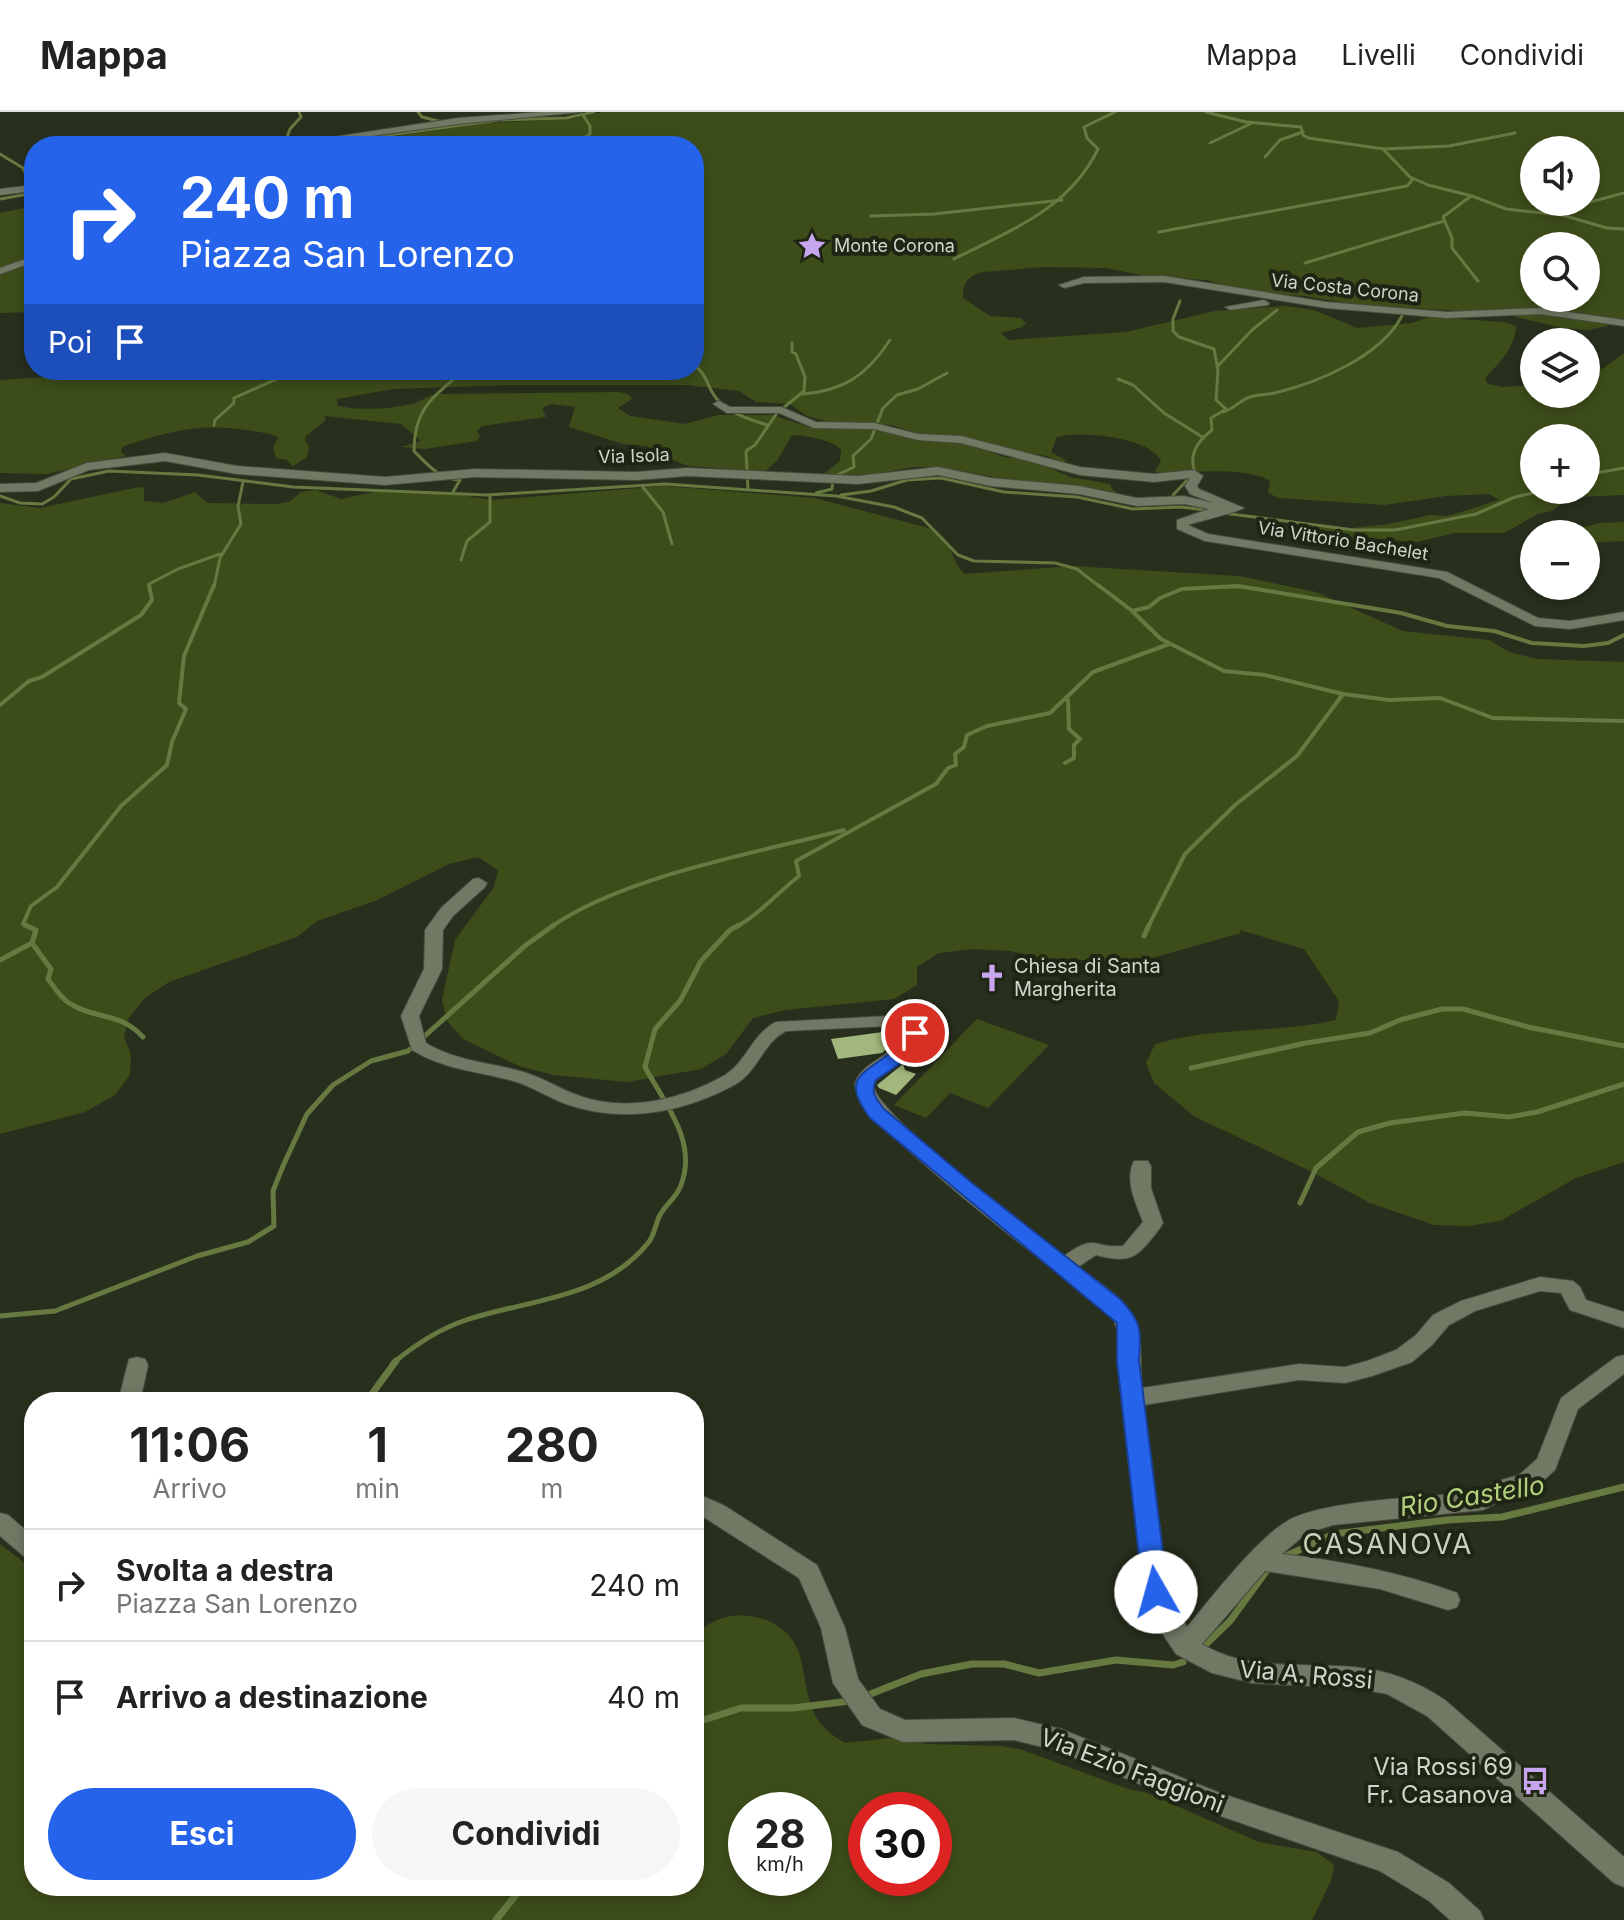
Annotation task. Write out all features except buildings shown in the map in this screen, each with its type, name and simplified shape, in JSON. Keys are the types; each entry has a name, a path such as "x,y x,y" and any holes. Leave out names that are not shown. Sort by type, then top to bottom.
{"main road":[{"path":"350,136 470,119 577,112"},
{"path":"0,192 24,189"}],"street":[{"path":"0,259 24,253"},
{"path":"0,271 24,263"},
{"name":"Via Costa Corona","path":"1064,285 1084,280 1164,279 1326,305 1447,315 1540,311 1624,323"},
{"path":"1230,307 1263,303 1308,307 1326,305"},
{"path":"719,404 727,410 781,410 814,425 874,426 918,437 961,440 1080,471 1154,478 1194,474 1197,476 1191,486 1194,491 1238,508 1216,509"},
{"name":"Via Isola","path":"0,488 38,487 87,467 165,457 237,470 361,480 405,480 475,473 636,476 687,472 858,480 938,471 991,482 1079,490 1137,502 1166,499 1208,503 1216,509"},
{"name":"Via Vittorio Bachelet","path":"1216,509 1210,514 1181,523 1189,533 1442,575 1535,622 1570,625 1624,616"},
{"path":"479,883 434,930 433,969 410,1016 418,1046 456,1066 518,1076 591,1105 639,1109 684,1101 733,1078 745,1070 767,1033 782,1026 889,1021 909,1025 915,1033 905,1052 876,1069 863,1087 865,1098 877,1113 1112,1304 1127,1320 1130,1331 1128,1361 1156,1592 1167,1623 1185,1647 1227,1595 1291,1531 1309,1522 1345,1515 1483,1501 1506,1487 1526,1483 1547,1464 1569,1404 1624,1363"},
{"path":"1064,1267 1095,1248 1118,1254 1130,1251 1153,1223 1143,1194 1141,1166"},
{"path":"1134,1398 1299,1372 1345,1375 1372,1368 1404,1356 1424,1340 1441,1320 1468,1306 1540,1284 1566,1286 1573,1292 1577,1305 1624,1320"},
{"path":"131,1392 137,1365"},
{"name":"Via Ezio Faggioni","path":"704,1506 808,1572 833,1628 846,1683 871,1717 903,1731 1014,1729 1061,1740 1215,1803 1388,1861 1439,1892 1470,1920"},
{"path":"0,1522 24,1542"},
{"path":"1262,1561 1347,1572 1424,1590 1448,1600"},
{"name":"Via A. Rossi","path":"1185,1647 1209,1662 1253,1673 1373,1680 1408,1690 1436,1708 1624,1874"}],"green space":[{"path":"603,112 1624,112 1624,322 1597,328 1562,328 1504,314 1352,304 1305,296 1244,292 1207,280 1146,276 1106,268 1044,267 983,272 967,280 963,298 990,316 1021,318 1026,323 1022,327 1001,333 1009,340 1126,332 1215,311 1285,306 1314,310 1357,328 1412,323 1429,317 1504,322 1516,326 1513,341 1485,378 1488,384 1520,386 1520,408 1600,408 1600,369 1624,353 1624,495 1600,496 1600,424 1520,424 1520,504 1561,504 1552,511 1520,520 1520,524 1504,533 1455,533 1416,542 1366,538 1334,541 1274,527 1309,525 1343,529 1389,524 1430,515 1448,516 1499,500 1489,494 1446,496 1384,505 1279,498 1268,493 1270,481 1248,474 1204,471 1165,475 1155,471 1161,461 1155,453 1144,446 1114,437 1082,434 1057,437 1051,452 1067,461 1061,463 1047,456 1001,449 967,437 920,434 892,425 829,422 807,416 790,404 756,402 739,391 687,385 510,385 393,389 337,399 338,406 377,409 415,403 438,394 618,392 628,394 632,399 618,408 630,416 685,424 718,415 772,415 812,428 883,429 913,439 972,445 1004,457 1032,460 1070,477 1110,484 1119,495 941,467 913,467 863,476 824,474 840,461 841,450 825,441 792,435 777,461 765,471 688,466 647,446 623,444 569,427 575,407 551,404 542,408 546,417 482,426 477,431 480,436 477,441 425,449 401,447 421,441 401,424 325,416 325,421 306,436 309,446 307,457 293,466 287,460 276,458 273,448 278,437 249,430 195,428 122,447 121,452 126,456 47,474 0,473 0,380 704,380 704,136 395,136 487,123 572,119"},
{"path":"24,208 24,312 0,313 0,213"},
{"path":"664,486 815,498 932,529 944,538 965,574 1072,566 1239,576 1316,592 1403,631 1489,640 1509,652 1537,659 1624,662 1624,1162 1576,1178 1500,1221 1468,1226 1434,1225 1370,1203 1195,1117 1154,1083 1146,1063 1155,1044 1200,1035 1336,1020 1339,1001 1304,949 1240,930 1241,933 1152,958 1118,962 1044,958 1010,951 973,949 939,953 917,967 917,985 894,999 785,1010 753,1018 726,1054 701,1069 627,1082 554,1075 519,1066 463,1039 447,1021 442,1000 455,940 494,887 498,870 478,857 449,864 375,901 317,921 297,937 169,982 145,998 128,1019 124,1037 131,1055 130,1075 115,1095 85,1112 0,1134 0,503 40,508 139,487 144,488 144,501 163,503 195,492 208,503 275,504 289,502 301,492 316,490 341,499 384,490 443,492 492,500"},
{"path":"1624,522 1624,541 1600,542 1600,523"},
{"path":"977,1019 1049,1045 988,1108 950,1093 926,1118 894,1105"},
{"path":"0,1544 24,1562 24,1896 704,1896 704,1628 739,1615 766,1620 790,1636 800,1657 815,1714 825,1728 845,1743 890,1738 926,1744 1020,1749 1128,1789 1147,1793 1259,1842 1317,1852 1334,1865 1331,1881 1312,1920 0,1920"}],"waterway":[{"path":"288,136 301,117 299,112"},
{"path":"418,112 422,117 442,122"},
{"path":"381,136 499,120 566,118 594,112"},
{"path":"1058,200 1086,170 1098,149 1087,138 1084,127 1115,112"},
{"path":"1206,112 1246,122 1301,127 1302,132"},
{"path":"583,115 590,126 587,136"},
{"path":"1210,143 1252,123"},
{"path":"1265,157 1280,140 1302,132"},
{"path":"1302,132 1308,138 1384,149 1449,146 1515,133"},
{"path":"1384,150 1410,177 1428,185 1472,196 1506,209 1562,215 1607,228 1624,229"},
{"path":"0,154 24,170"},
{"path":"1159,232 1407,186 1413,179"},
{"path":"1600,199 1624,193"},
{"path":"0,199 24,195"},
{"path":"1471,196 1443,217 1452,238 1452,248 1478,281"},
{"path":"871,216 934,214 1058,200"},
{"path":"954,259 1017,227 1058,200"},
{"path":"1058,200 1062,200"},
{"path":"1305,263 1444,221"},
{"path":"1180,301 1173,319 1173,331 1179,337 1214,349 1217,367"},
{"path":"1217,367 1252,330 1277,310"},
{"path":"1223,412 1250,397 1292,388 1347,366 1379,344 1402,316"},
{"path":"802,394 830,389 853,379 872,363 890,340"},
{"path":"748,489 746,451 755,445 777,413 804,391 805,377 796,354 792,352 792,343"},
{"path":"1203,438 1212,430 1211,418 1226,409 1216,400 1217,367"},
{"path":"816,493 832,489 833,477 854,467 853,456 871,439 883,408 897,395 918,389 947,373"},
{"path":"704,376 722,405 767,425"},
{"path":"1118,379 1133,385 1164,413 1203,438"},
{"path":"214,425 215,420 234,403 234,398 274,380"},
{"path":"453,380 422,413 414,451 440,474 460,480 453,492"},
{"path":"1176,500 1173,495 1195,472 1194,454 1203,438"},
{"path":"1600,472 1624,468"},
{"path":"0,496 20,503 42,504 54,497 71,479 109,471 198,475 293,487 487,495 665,484 836,496 894,507 922,518 958,555 974,561 1055,563 1077,569 1100,587"},
{"path":"841,495 871,491 907,480 941,478 1004,492 1077,497 1133,509 1181,507 1213,511"},
{"path":"214,587 220,558 241,524 238,506 243,482"},
{"path":"642,486 663,512 672,544"},
{"path":"461,560 467,541 490,522 490,495"},
{"path":"1223,513 1354,530 1395,530 1476,514 1520,496"},
{"path":"149,585 178,569 220,554"},
{"path":"0,705 29,681 42,677 141,615 152,600 149,585"},
{"path":"30,927 23,924 31,906 57,887 121,806 167,765 172,742 186,709 179,703 184,656 214,585"},
{"path":"1098,585 1132,611"},
{"path":"1132,611 1149,607 1160,598 1182,589 1238,586 1401,613 1447,626 1494,631 1532,643 1584,646 1608,643 1624,635"},
{"path":"1226,587 1242,587"},
{"path":"1132,611 1161,639 1224,671 1265,675 1343,694"},
{"path":"736,927 761,910 799,876 796,861 936,784 948,768 956,765 955,754 964,747 967,735 987,726 1050,713 1093,672 1169,644"},
{"path":"1149,925 1185,854 1235,805 1297,756 1343,694"},
{"path":"1343,694 1389,700 1440,698 1493,718 1624,721"},
{"path":"1065,763 1074,758 1074,745 1080,739 1069,729 1068,700"},
{"path":"552,926 581,909 652,880 844,830"},
{"path":"25,925 36,930 32,943"},
{"path":"393,1363 428,1338 456,1324 564,1295 610,1276 630,1262 648,1243 660,1215 679,1189 685,1169 682,1138 645,1067 655,1029 680,1001 701,961 730,930 739,925"},
{"path":"1144,936 1149,925"},
{"path":"0,1316 55,1311 197,1256 248,1242 274,1226 273,1191 283,1166 307,1114 333,1085 371,1061 408,1051 526,945 552,926"},
{"path":"0,960 32,943"},
{"path":"32,943 51,969 48,979 66,1001 88,1012 125,1023 143,1037"},
{"path":"1191,1068 1306,1043 1370,1033 1400,1020 1442,1009 1463,1009 1528,1027 1624,1046"},
{"path":"1300,1203 1316,1168 1358,1132 1390,1123 1465,1113 1509,1117 1537,1112 1624,1084"},
{"path":"373,1392 396,1361"},
{"name":"Rio Castello","path":"1286,1556 1334,1534 1447,1520 1502,1517 1624,1487"},
{"name":"Rio Castello","path":"1202,1648 1230,1621 1268,1569"},
{"name":"Rio Castello","path":"863,1697 921,1674 972,1664 1004,1664 1039,1673 1116,1660 1173,1665 1183,1662"},
{"name":"Rio Castello","path":"704,1720 741,1708 793,1708 850,1701"},
{"name":"Rio Castello","path":"496,1920 515,1896"}],"place":[{"name":"Monte Corona","path":"812,246"},
{"name":"Chiesa di Santa Margherita","path":"992,978"},
{"name":"Via Rossi 69 Fr. Casanova","path":"1535,1781"}],"district":[{"name":"CASANOVA","path":"1388,1544"}],"route":[{"path":"915,1033 905,1052 869,1076 863,1087 865,1098 877,1113 964,1188 1112,1304 1127,1320 1130,1331 1128,1361 1156,1592"}]}
